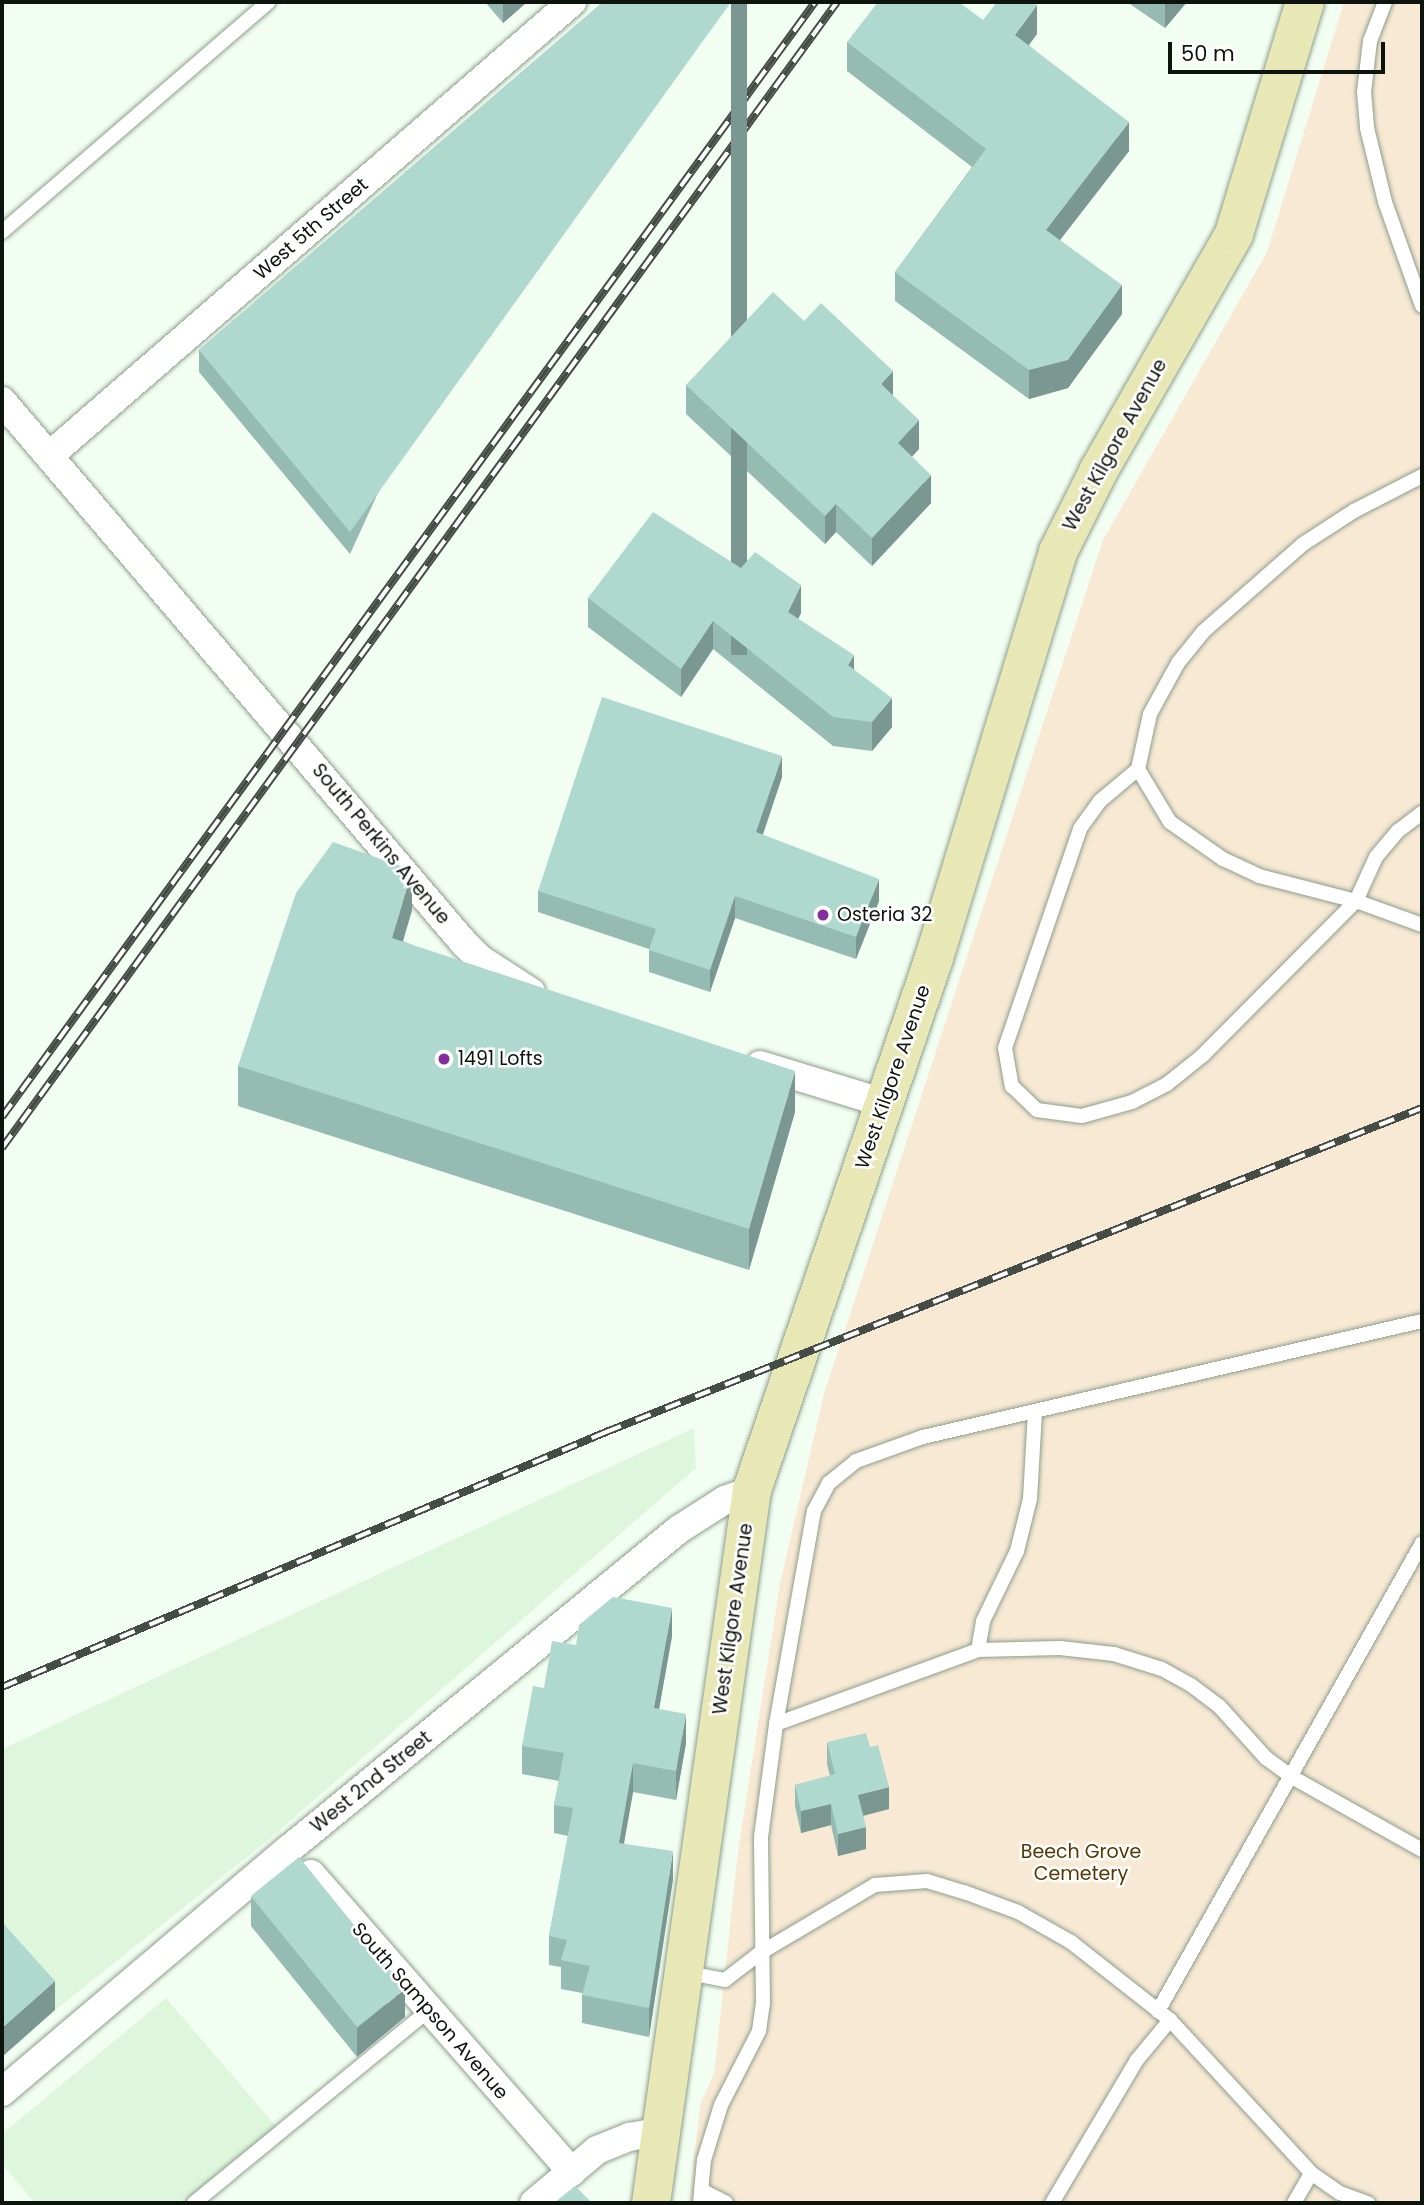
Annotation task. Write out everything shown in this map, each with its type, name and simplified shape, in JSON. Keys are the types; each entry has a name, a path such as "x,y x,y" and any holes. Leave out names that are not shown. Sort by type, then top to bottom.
{"main road":[{"name":"West Kilgore Avenue","path":"651,2203 752,1490 934,958 1058,552 1099,470 1234,234 1305,2"}],"street":[{"name":"West 5th Street","path":"49,456 572,2"},
{"name":"South Perkins Avenue","path":"2,401 463,942 514,984 558,1003"},
{"path":"730,1056 884,1103"},
{"name":"West 2nd Street","path":"2,2092 289,1849 678,1530 725,1500 752,1490"},
{"name":"South Sampson Avenue","path":"289,1849 572,2172"},
{"path":"534,2203 613,2142 659,2132"}],"lane":[{"path":"2,232 268,2"},
{"path":"1385,2 1370,41 1364,92 1367,128 1385,202 1422,306"},
{"path":"1422,476 1354,511 1303,544 1203,632 1178,663 1150,713 1138,769 1100,801 1080,829 1018,1003 1005,1066 1012,1086 1037,1110 1055,1115 1094,1113 1167,1084 1202,1056 1356,901 1376,857 1398,831 1422,813"},
{"path":"1138,769 1170,822 1189,839 1259,876 1356,901 1422,925"},
{"path":"726,2203 701,2197 704,2160 721,2105 759,2031 763,2003 760,1953 761,1837 806,1540 829,1483 856,1461 877,1452 1422,1321"},
{"path":"978,1650 983,1621 1017,1551 1030,1499 1035,1413"},
{"path":"1052,2203 1164,2016 1422,1543"},
{"path":"776,1724 978,1650 1060,1648 1114,1654 1162,1669 1219,1706 1266,1758 1292,1777 1422,1850"},
{"path":"682,1972 725,1980 760,1953 855,1894 895,1882 927,1881 1018,1912 1070,1942 1164,2016 1311,2174 1340,2193 1368,2203"},
{"path":"194,2203 429,2010"},
{"path":"1294,2203 1311,2174"}],"shaded area":[{"path":"694,1428 696,1468 267,1841 55,2010 2,1951 2,1749"},
{"path":"166,1998 281,2132 194,2203 35,2203 2,2164 2,2134"}],"green space":[{"name":"Beech Grove Cemetery","path":"1344,2 1422,2 1422,2203 689,2203 700,2105 714,2074 738,1852 780,1583 824,1394 1103,540 1267,252"}],"building":[{"path":"603,2 731,2 350,532 199,350"},
{"path":"878,2 959,2 983,20 997,2 1033,2 1037,5 1015,35 1129,122 1046,230 1122,285 1068,360 1029,370 895,272 986,149 847,42"},
{"path":"773,292 804,321 821,303 893,371 881,384 919,420 898,443 931,475 872,538 836,504 825,516 686,385"},
{"path":"653,512 741,568 755,552 801,585 788,612 854,655 848,665 892,698 872,722 833,717 713,621 681,669 588,598"},
{"path":"602,697 782,756 756,832 879,879 856,937 735,896 710,970 649,950 656,929 538,891"},
{"name":"1491 Lofts","path":"333,842 412,870 392,938 795,1071 749,1229 238,1066 296,893"},
{"path":"613,1597 672,1608 654,1708 686,1714 676,1771 633,1763 619,1843 673,1851 649,2008 582,1995 590,1966 561,1960 567,1940 549,1936 573,1808 554,1805 564,1753 522,1746 533,1686 544,1688 552,1641 576,1645 579,1625"},
{"path":"866,1733 870,1747 878,1745 889,1787 858,1795 866,1827 838,1834 831,1804 801,1811 795,1785 835,1774 827,1742"},
{"path":"299,1857 405,1988 357,2027 251,1896"},
{"path":"2,1922 55,1981 2,2028"},
{"path":"575,2186 592,2203 554,2203"}],"railway":[{"path":"2,1117 815,2"},
{"path":"2,1148 837,2"},
{"path":"2,1687 606,1432 1422,1108"}],"place":[{"name":"Osteria 32","path":"823,915"},
{"name":"1491 Lofts","path":"444,1059"}]}
